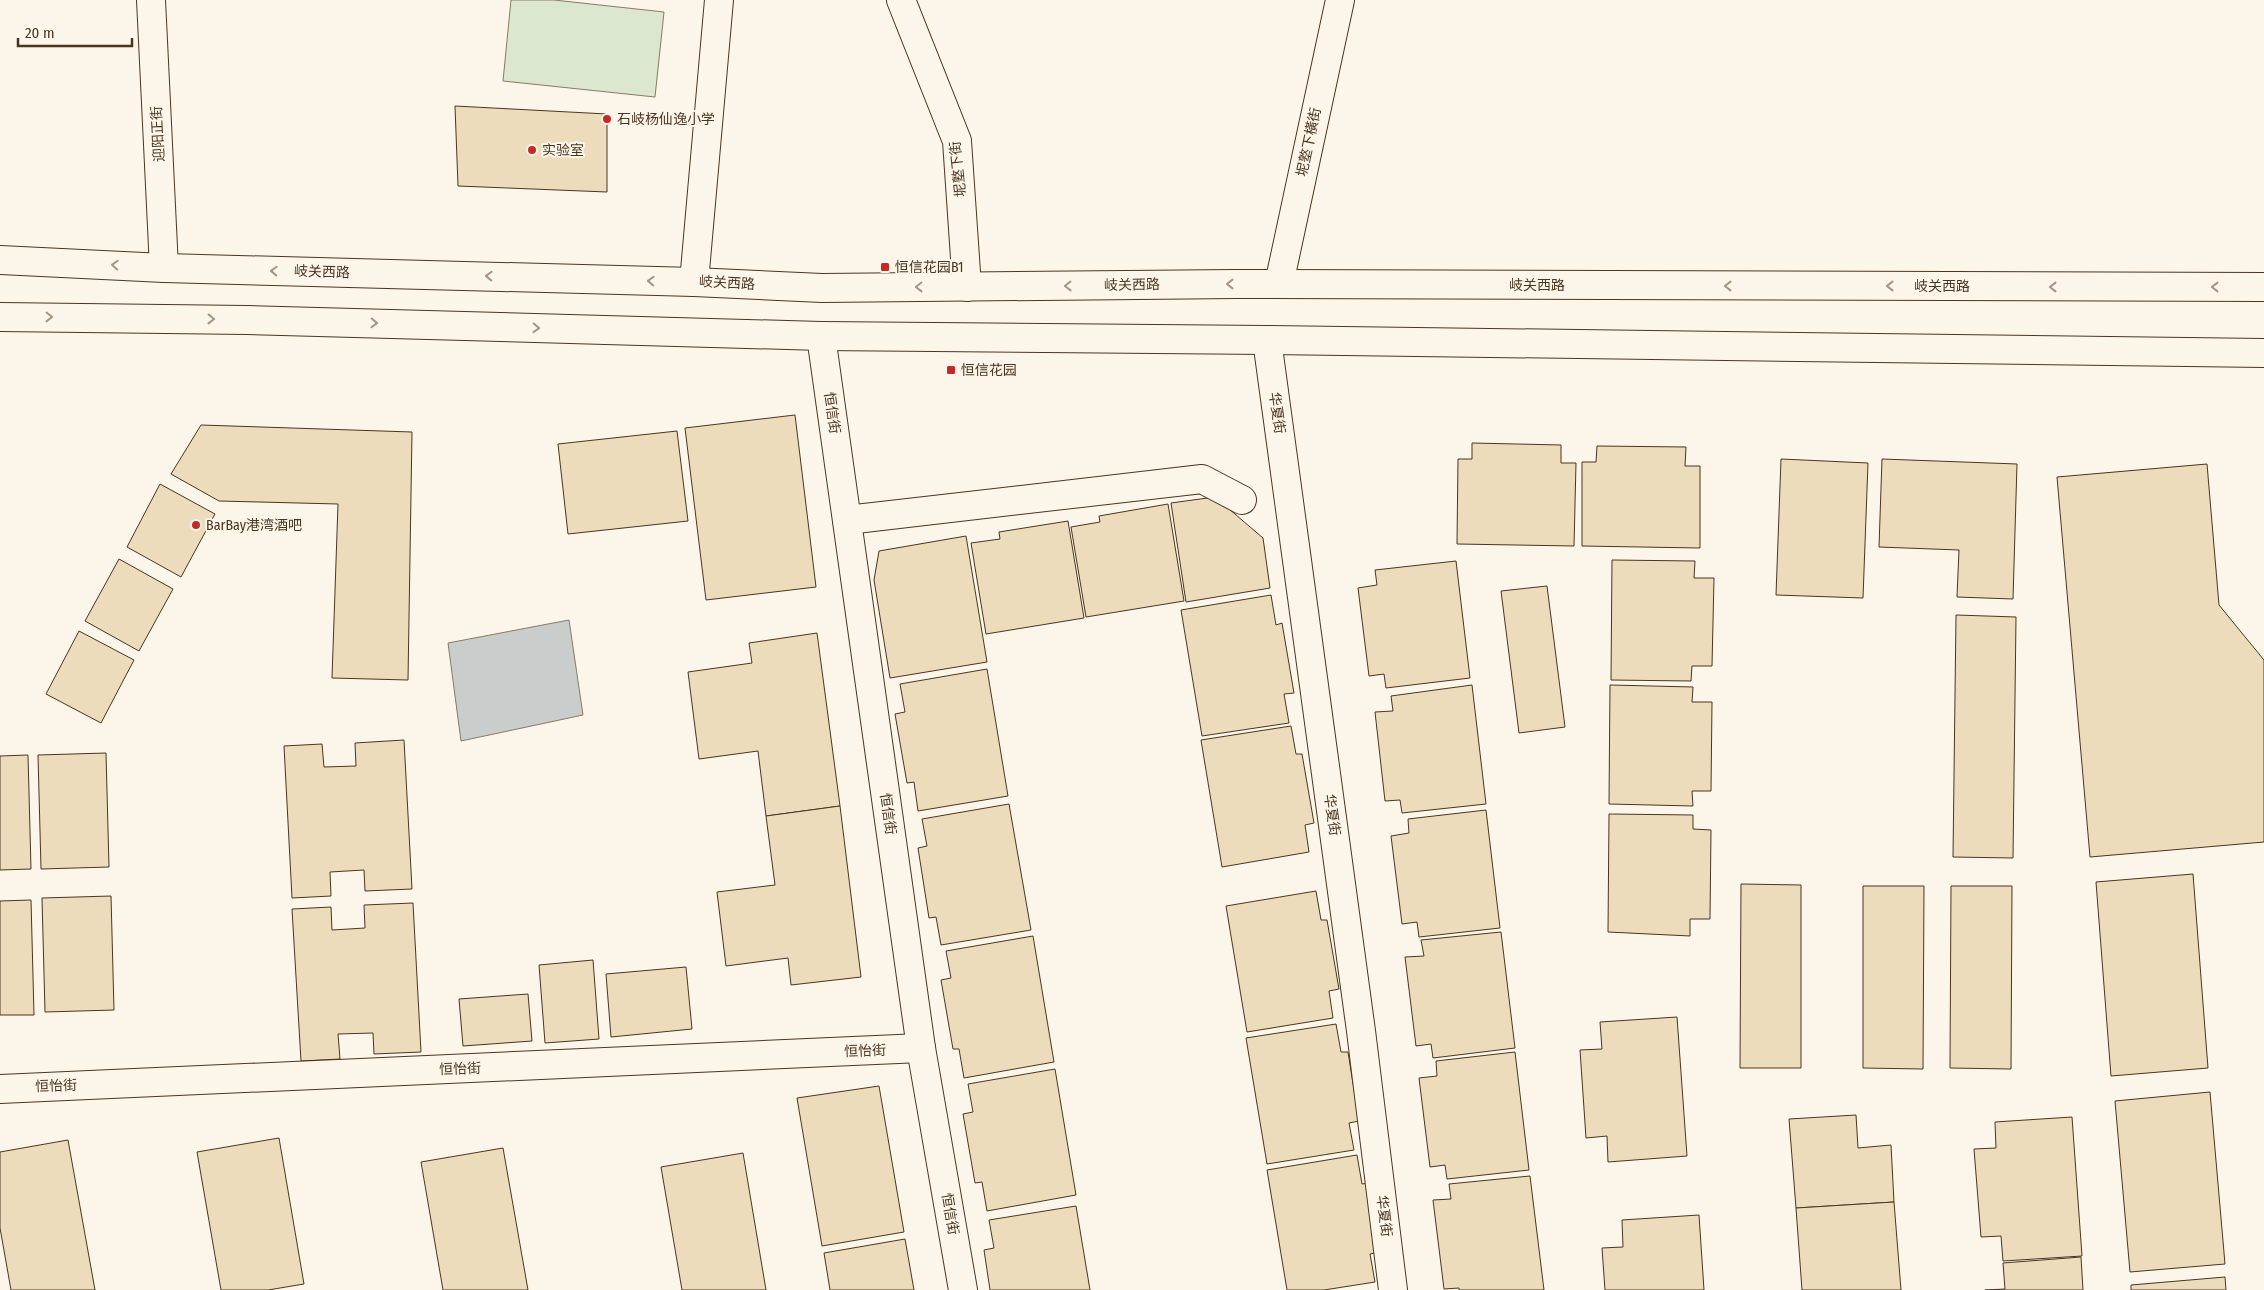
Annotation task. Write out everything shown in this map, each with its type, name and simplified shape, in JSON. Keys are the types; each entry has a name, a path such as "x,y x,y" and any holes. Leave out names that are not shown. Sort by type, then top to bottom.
{"main road":[{"name":"迎阳正街","path":"152,0 164,268"},
{"path":"694,282 719,0"},
{"name":"坭墪下街","path":"901,0 957,141 967,287"},
{"name":"坭墪下橫街","path":"1279,284 1340,0"},
{"name":"岐关西路","path":"0,260 164,268 694,282 822,288 1279,284 2264,287"},
{"path":"0,317 248,320 821,336 2263,353"},
{"name":"恒信街","path":"821,336 921,1048 963,1290"},
{"name":"华夏街","path":"1267,340 1361,1031 1393,1290"},
{"path":"847,520 1202,479 1242,500"},
{"name":"恒怡街","path":"0,1088 921,1048"}],"green space":[{"path":"511,0 554,0 664,12 655,97 503,81"}],"shaded area":[{"path":"569,620 583,715 461,741 448,643"}],"building":[{"name":"实验室","path":"455,106 607,114 607,192 458,186"},
{"path":"795,415 816,587 706,600 685,428"},
{"path":"201,425 412,432 408,680 332,678 338,504 219,501 171,474"},
{"path":"677,431 688,521 568,534 558,444"},
{"path":"1472,443 1561,445 1561,463 1576,463 1574,546 1457,544 1458,459 1472,459"},
{"path":"1597,446 1686,447 1685,466 1700,466 1700,548 1582,546 1582,462 1596,462"},
{"path":"1781,459 1868,463 1863,598 1776,595"},
{"path":"1882,459 2017,464 2013,599 1957,597 1959,550 1879,547"},
{"path":"2207,464 2219,605 2264,660 2264,842 2090,857 2057,477"},
{"path":"160,484 215,514 181,577 127,547"},
{"path":"1215,497 1263,538 1270,588 1186,602 1171,503"},
{"path":"1168,504 1184,601 1086,617 1071,527 1100,522 1099,516"},
{"path":"1068,521 1084,618 986,634 971,543 1000,539 999,532"},
{"path":"966,536 987,662 890,678 874,580 879,551"},
{"path":"119,559 173,589 139,651 85,621"},
{"path":"1612,560 1695,561 1694,578 1714,578 1712,666 1692,666 1691,681 1611,680"},
{"path":"1456,561 1470,678 1386,688 1384,674 1369,676 1358,588 1377,585 1375,570"},
{"path":"1547,586 1565,727 1519,733 1501,591"},
{"path":"1271,595 1276,625 1282,623 1294,693 1284,694 1289,723 1202,736 1181,610"},
{"path":"1956,615 2016,617 2013,858 1953,857"},
{"path":"79,631 134,660 101,723 46,694"},
{"path":"817,633 840,806 766,816 758,751 699,759 688,672 752,663 749,643"},
{"path":"987,669 1008,796 918,811 914,782 907,783 895,714 905,712 900,684"},
{"path":"1472,685 1486,804 1402,813 1400,800 1385,801 1375,712 1393,711 1391,696"},
{"path":"1610,685 1693,687 1692,702 1712,702 1711,791 1692,791 1693,806 1609,804"},
{"path":"1291,726 1296,754 1302,754 1314,823 1305,825 1309,852 1222,867 1201,740"},
{"path":"404,740 412,889 365,891 364,870 330,872 331,896 292,898 284,746 322,744 324,767 356,766 355,743"},
{"path":"106,753 109,867 41,869 38,755"},
{"path":"28,755 31,869 0,870 0,756"},
{"path":"1009,804 1031,930 941,945 936,917 929,918 918,848 927,846 922,819"},
{"path":"840,806 861,977 791,985 788,958 726,966 717,892 775,885 766,816"},
{"path":"1486,810 1500,928 1419,937 1417,922 1402,924 1391,836 1409,833 1408,819"},
{"path":"1609,814 1693,815 1693,829 1711,830 1710,919 1690,919 1690,936 1608,932"},
{"path":"2193,874 2208,1068 2111,1076 2096,882"},
{"path":"1741,884 1801,885 1801,1068 1740,1068"},
{"path":"1863,886 1924,886 1923,1069 1863,1068"},
{"path":"1951,886 2012,886 2011,1069 1950,1068"},
{"path":"1316,891 1321,920 1327,920 1339,989 1329,991 1333,1018 1247,1032 1226,906"},
{"path":"111,896 114,1010 45,1012 42,898"},
{"path":"31,900 34,1015 0,1015 0,901"},
{"path":"413,903 421,1052 374,1054 373,1033 338,1034 340,1059 301,1061 292,909 331,907 332,930 365,928 364,905"},
{"path":"1501,932 1515,1048 1433,1058 1431,1044 1416,1046 1405,957 1424,956 1421,940"},
{"path":"1033,936 1054,1062 964,1078 959,1049 953,1049 941,980 951,978 946,951"},
{"path":"593,960 599,1039 545,1043 539,965"},
{"path":"686,967 692,1029 611,1037 606,974"},
{"path":"528,994 532,1041 463,1046 459,999"},
{"path":"1677,1017 1687,1156 1608,1162 1607,1136 1586,1138 1580,1050 1602,1049 1600,1022"},
{"path":"1336,1024 1341,1052 1348,1052 1359,1121 1349,1123 1354,1150 1267,1164 1246,1038"},
{"path":"1515,1052 1529,1170 1447,1179 1445,1165 1430,1167 1419,1078 1437,1076 1436,1061"},
{"path":"1055,1069 1076,1195 987,1211 982,1182 975,1183 963,1114 973,1112 968,1084"},
{"path":"879,1086 904,1232 822,1246 797,1098"},
{"path":"2210,1092 2225,1264 2130,1272 2115,1101"},
{"path":"1856,1115 1858,1148 1891,1145 1894,1202 1796,1208 1789,1119"},
{"path":"2072,1117 2082,1256 2003,1261 2001,1236 1981,1237 1974,1149 1996,1148 1995,1122"},
{"path":"279,1138 304,1284 268,1290 221,1290 197,1152"},
{"path":"68,1140 95,1290 11,1290 0,1228 0,1152"},
{"path":"503,1148 528,1290 443,1290 421,1162"},
{"path":"743,1153 766,1290 682,1290 661,1167"},
{"path":"1357,1155 1362,1184 1369,1183 1380,1252 1370,1254 1375,1282 1324,1290 1287,1290 1267,1170"},
{"path":"1530,1176 1544,1290 1444,1289 1433,1200 1451,1199 1449,1184"},
{"path":"1894,1202 1901,1290 1802,1290 1796,1208"},
{"path":"1076,1206 1090,1290 990,1290 984,1250 994,1248 989,1220"},
{"path":"1699,1215 1704,1290 1605,1290 1602,1248 1623,1247 1622,1220"},
{"path":"905,1239 914,1290 830,1290 824,1253"},
{"path":"2081,1257 2083,1290 1985,1290 2005,1289 2003,1263"},
{"path":"2225,1277 2226,1290 2131,1290 2131,1285"}],"place":[{"name":"石岐杨仙逸小学","path":"607,119"},
{"name":"实验室","path":"532,150"},
{"name":"恒信花园B1","path":"885,267"},
{"name":"恒信花园","path":"951,370"},
{"name":"BarBay港湾酒吧","path":"196,525"}]}
